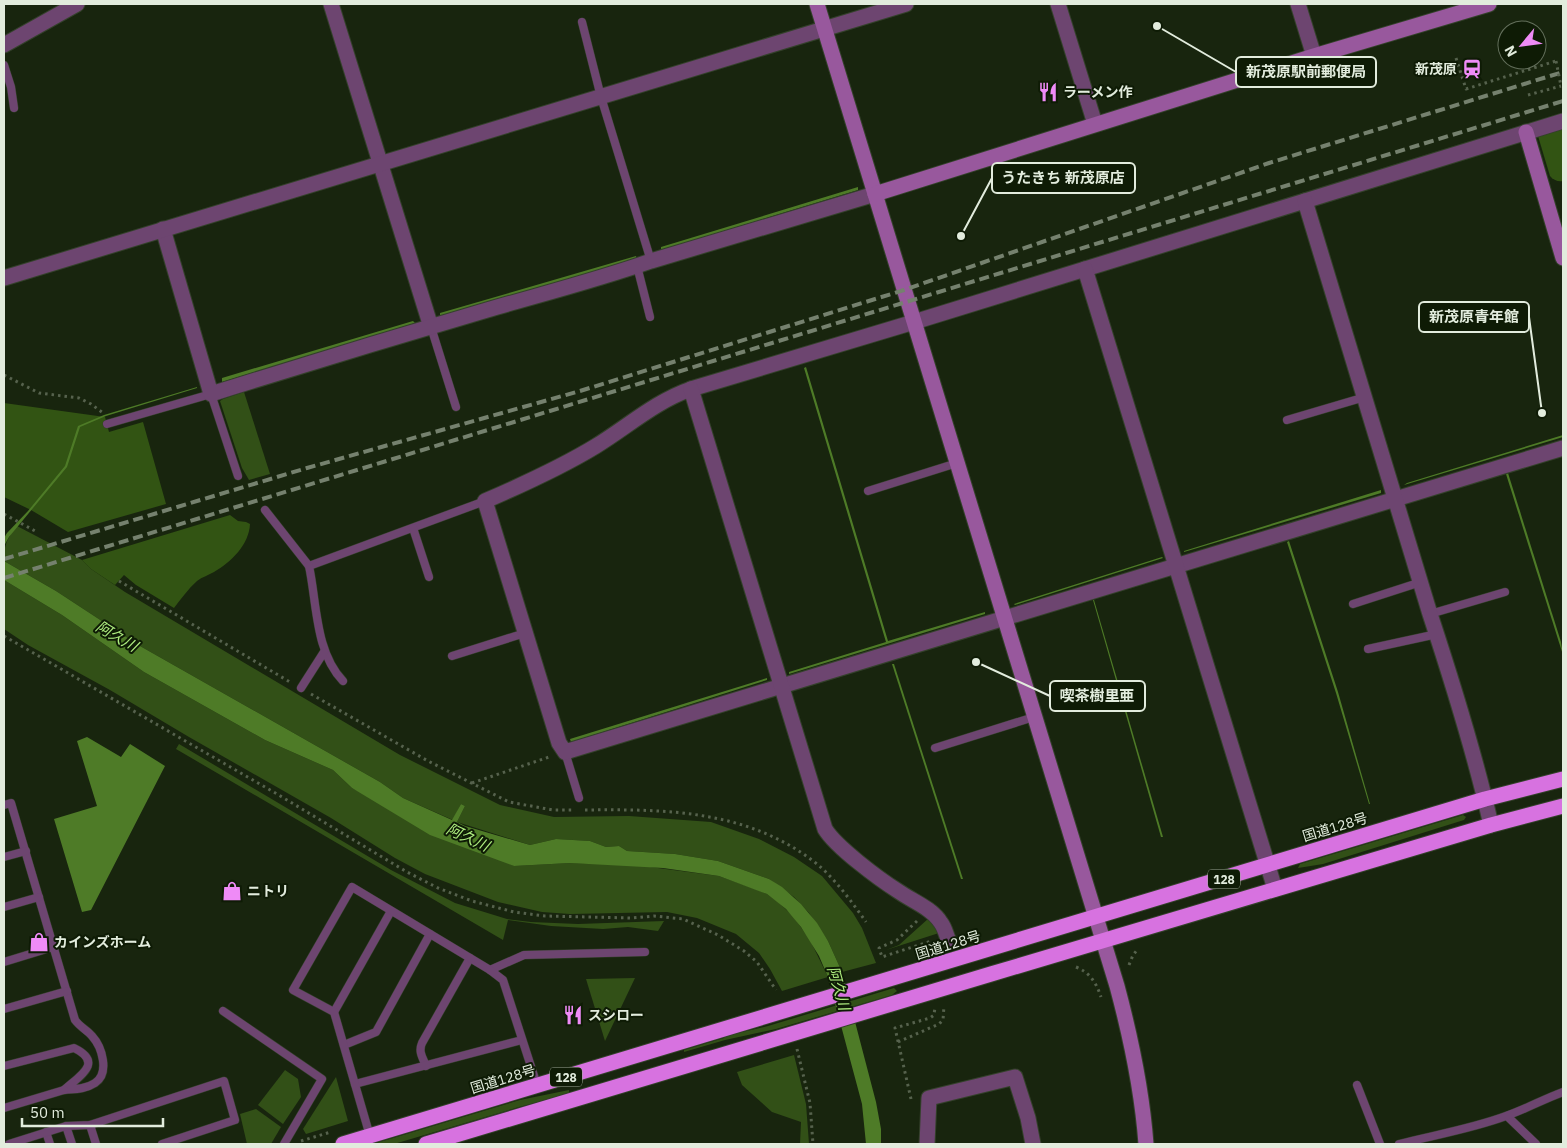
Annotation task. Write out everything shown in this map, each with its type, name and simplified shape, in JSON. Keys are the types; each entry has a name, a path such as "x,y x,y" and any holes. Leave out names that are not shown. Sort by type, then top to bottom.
{"highway":[{"name":"国道128号","path":"343,1144 1485,799 1563,779"},
{"name":"128","path":"426,1144 1275,889 1491,825 1563,806"}],"street":[{"path":"4,45 77,4"},
{"path":"331,4 431,327"},
{"path":"817,4 1128,1028 1142,1102 1146,1144"},
{"path":"4,278 906,4"},
{"path":"1058,4 1094,124"},
{"path":"1298,4 1314,56"},
{"path":"163,229 211,394 876,194 1314,56 1451,10 1489,4"},
{"path":"1563,120 914,322 691,388 672,396 571,460 485,501 559,743 565,752 1563,448"},
{"path":"1526,132 1563,258"},
{"path":"1305,201 1436,634 1442,648 1491,825"},
{"path":"1085,269 1275,889"},
{"path":"691,388 806,765 821,821 830,837 898,891 928,910 941,922 943,940"},
{"path":"927,1144 928,1098 1015,1077 1028,1118 1033,1144"}],"lane":[{"path":"582,22 644,263 650,316"},
{"path":"4,65 11,87 14,108"},
{"path":"431,327 456,407"},
{"path":"107,424 211,394 238,476"},
{"path":"1287,420 1365,397"},
{"path":"868,491 956,463"},
{"path":"309,566 485,501"},
{"path":"265,510 309,566 324,652 343,681"},
{"path":"413,528 429,577"},
{"path":"1353,604 1421,582"},
{"path":"1430,614 1504,592"},
{"path":"452,656 525,633"},
{"path":"1368,649 1436,634"},
{"path":"301,688 324,652"},
{"path":"935,748 1034,717"},
{"path":"565,752 579,798"},
{"path":"4,805 11,803 78,1024 92,1036 100,1049 103,1067 100,1078 95,1083 79,1089 64,1090 4,1108"},
{"path":"4,857 26,851"},
{"path":"370,1136 334,1012 293,990 352,887 490,970 503,980 537,1085"},
{"path":"4,907 39,897"},
{"path":"334,1012 391,911"},
{"path":"344,1044 376,1032 430,934"},
{"path":"4,962 54,947"},
{"path":"490,970 524,955 645,952"},
{"path":"426,1066 420,1048 470,958"},
{"path":"4,1009 67,991"},
{"path":"223,1011 322,1080 284,1144"},
{"path":"355,1084 522,1040"},
{"path":"4,1066 74,1048 85,1055 88,1068 80,1078 64,1090"},
{"path":"9,1144 66,1126 90,1125 224,1082 235,1120 162,1144"},
{"path":"1357,1085 1380,1144"},
{"path":"1399,1144 1507,1116 1563,1092"},
{"path":"1507,1116 1536,1144"},
{"path":"90,1125 96,1144"},
{"path":"66,1126 72,1144"},
{"path":"46,1132 50,1144"}],"path":[{"path":"1456,58 1466,89 1556,61 1562,86 1528,95"},
{"path":"4,375 39,393 79,398 120,421"},
{"path":"4,514 37,532"},
{"path":"118,581 388,740 509,802 553,810 680,812 735,823 781,841 818,865 852,902 866,922"},
{"path":"4,636 277,794 407,872 438,888 472,901 514,912 546,916 632,918 654,916 683,919 718,935 744,950 757,962 776,990"},
{"path":"472,783 565,752"},
{"path":"928,910 897,940 879,948 882,956 943,940"},
{"path":"1074,966 1086,972 1097,984 1102,1001"},
{"path":"911,1101 894,1028 930,1018 934,1015 934,1006"},
{"path":"898,1042 940,1024 943,1020 944,1006"},
{"path":"796,1049 810,1103 814,1144"}],"shaded area":[{"path":"1563,128 1563,181 1559,181 1554,180 1550,176 1538,136"},
{"path":"244,392 270,474 249,480 242,468 220,401"},
{"path":"4,403 105,417 109,432 143,422 166,504 68,532 31,510 4,497"},
{"path":"230,515 238,521 250,524 243,546 227,563 197,581 174,608 136,585 124,575 115,585 91,569 82,560"},
{"path":"17,526 82,560 91,569 125,592 400,755 500,805 554,817 629,816 711,822 759,839 794,857 822,876 853,913 862,928 876,963 842,972 828,941 809,913 794,897 769,879 718,861 675,854 627,851 619,846 606,847 590,841 556,839 530,845 457,822 465,806 461,804 453,820 403,798 380,782 140,646 56,591 4,561 7,542"},
{"path":"4,580 62,615 144,672 265,740 333,770 352,788 514,866 570,863 635,865 719,876 767,894 793,916 810,940 828,977 782,991 759,953 736,934 697,918 667,912 570,914 542,912 498,902 425,874 110,690 28,645 4,629"},
{"path":"179,744 391,870 455,903 507,919 531,922 578,924 664,921 658,931 628,927 603,929 551,926 508,920 503,940 176,749"},
{"path":"1463,815 1466,817 1464,820 1323,864 1298,868 1300,864"},
{"path":"929,918 939,933 886,950 899,945"},
{"path":"635,978 605,1041 586,979"},
{"path":"894,988 897,991 892,995 776,1029 725,1040 684,1052 684,1050 724,1038 725,1036 768,1026"},
{"path":"794,1055 806,1104 809,1144 800,1144 801,1122 772,1112 742,1085 737,1072"},
{"path":"285,1070 298,1079 301,1097 283,1124 258,1105"},
{"path":"336,1077 348,1121 306,1134 303,1129"},
{"path":"569,1090 569,1094 394,1144 373,1144 520,1100"},
{"path":"256,1109 281,1127 271,1144 247,1144 240,1114"}],"water":[{"path":"858,187 858,190 661,250 661,247"},
{"path":"636,256 637,259 440,316 440,313"},
{"path":"413,321 415,323 222,382 222,378"},
{"path":"806,367 888,641 985,612 985,614 789,674 789,672 886,642 804,368"},
{"path":"197,387 106,416 80,427 67,467 9,537 4,546 4,538 7,533 65,466 78,426 104,415"},
{"path":"1563,435 1563,437 1404,485 1407,483"},
{"path":"1508,473 1561,642 1563,655 1506,474"},
{"path":"1381,490 1381,493 1184,552 1184,551"},
{"path":"1289,541 1338,692 1370,804 1287,542"},
{"path":"1162,557 1163,558 1014,604"},
{"name":"阿久川","path":"4,561 56,591 140,646 380,782 403,798 452,820 461,804 465,806 457,822 465,826 530,845 556,839 590,841 606,847 619,846 627,851 675,854 718,861 769,879 782,887 801,904 817,923 828,941 842,972 876,1102 881,1129 881,1144 866,1144 862,1104 828,977 819,956 801,927 786,909 767,894 719,876 663,868 570,863 514,866 430,835 352,788 333,770 265,740 144,672 62,615 4,580"},
{"path":"1094,600 1163,837 1161,837"},
{"path":"892,664 894,664 963,879 961,879"},
{"path":"767,678 767,680 571,742 570,739"},
{"path":"87,737 121,757 130,744 165,766 91,910 82,912 54,819 97,806 77,741"}],"railway":[{"path":"4,559 307,468 580,391 904,290 1269,163 1563,72"},
{"path":"4,578 1563,101"}],"place":[{"name":"新茂原駅前郵便局","path":"1157,26"},
{"name":"新茂原","path":"1472,69"},
{"name":"ラーメン作","path":"1048,92"},
{"name":"うたきち 新茂原店","path":"961,236"},
{"name":"新茂原青年館","path":"1542,413"},
{"name":"喫茶樹里亜","path":"976,662"},
{"name":"ニトリ","path":"232,891"},
{"name":"カインズホーム","path":"39,942"},
{"name":"スシロー","path":"573,1015"}]}
